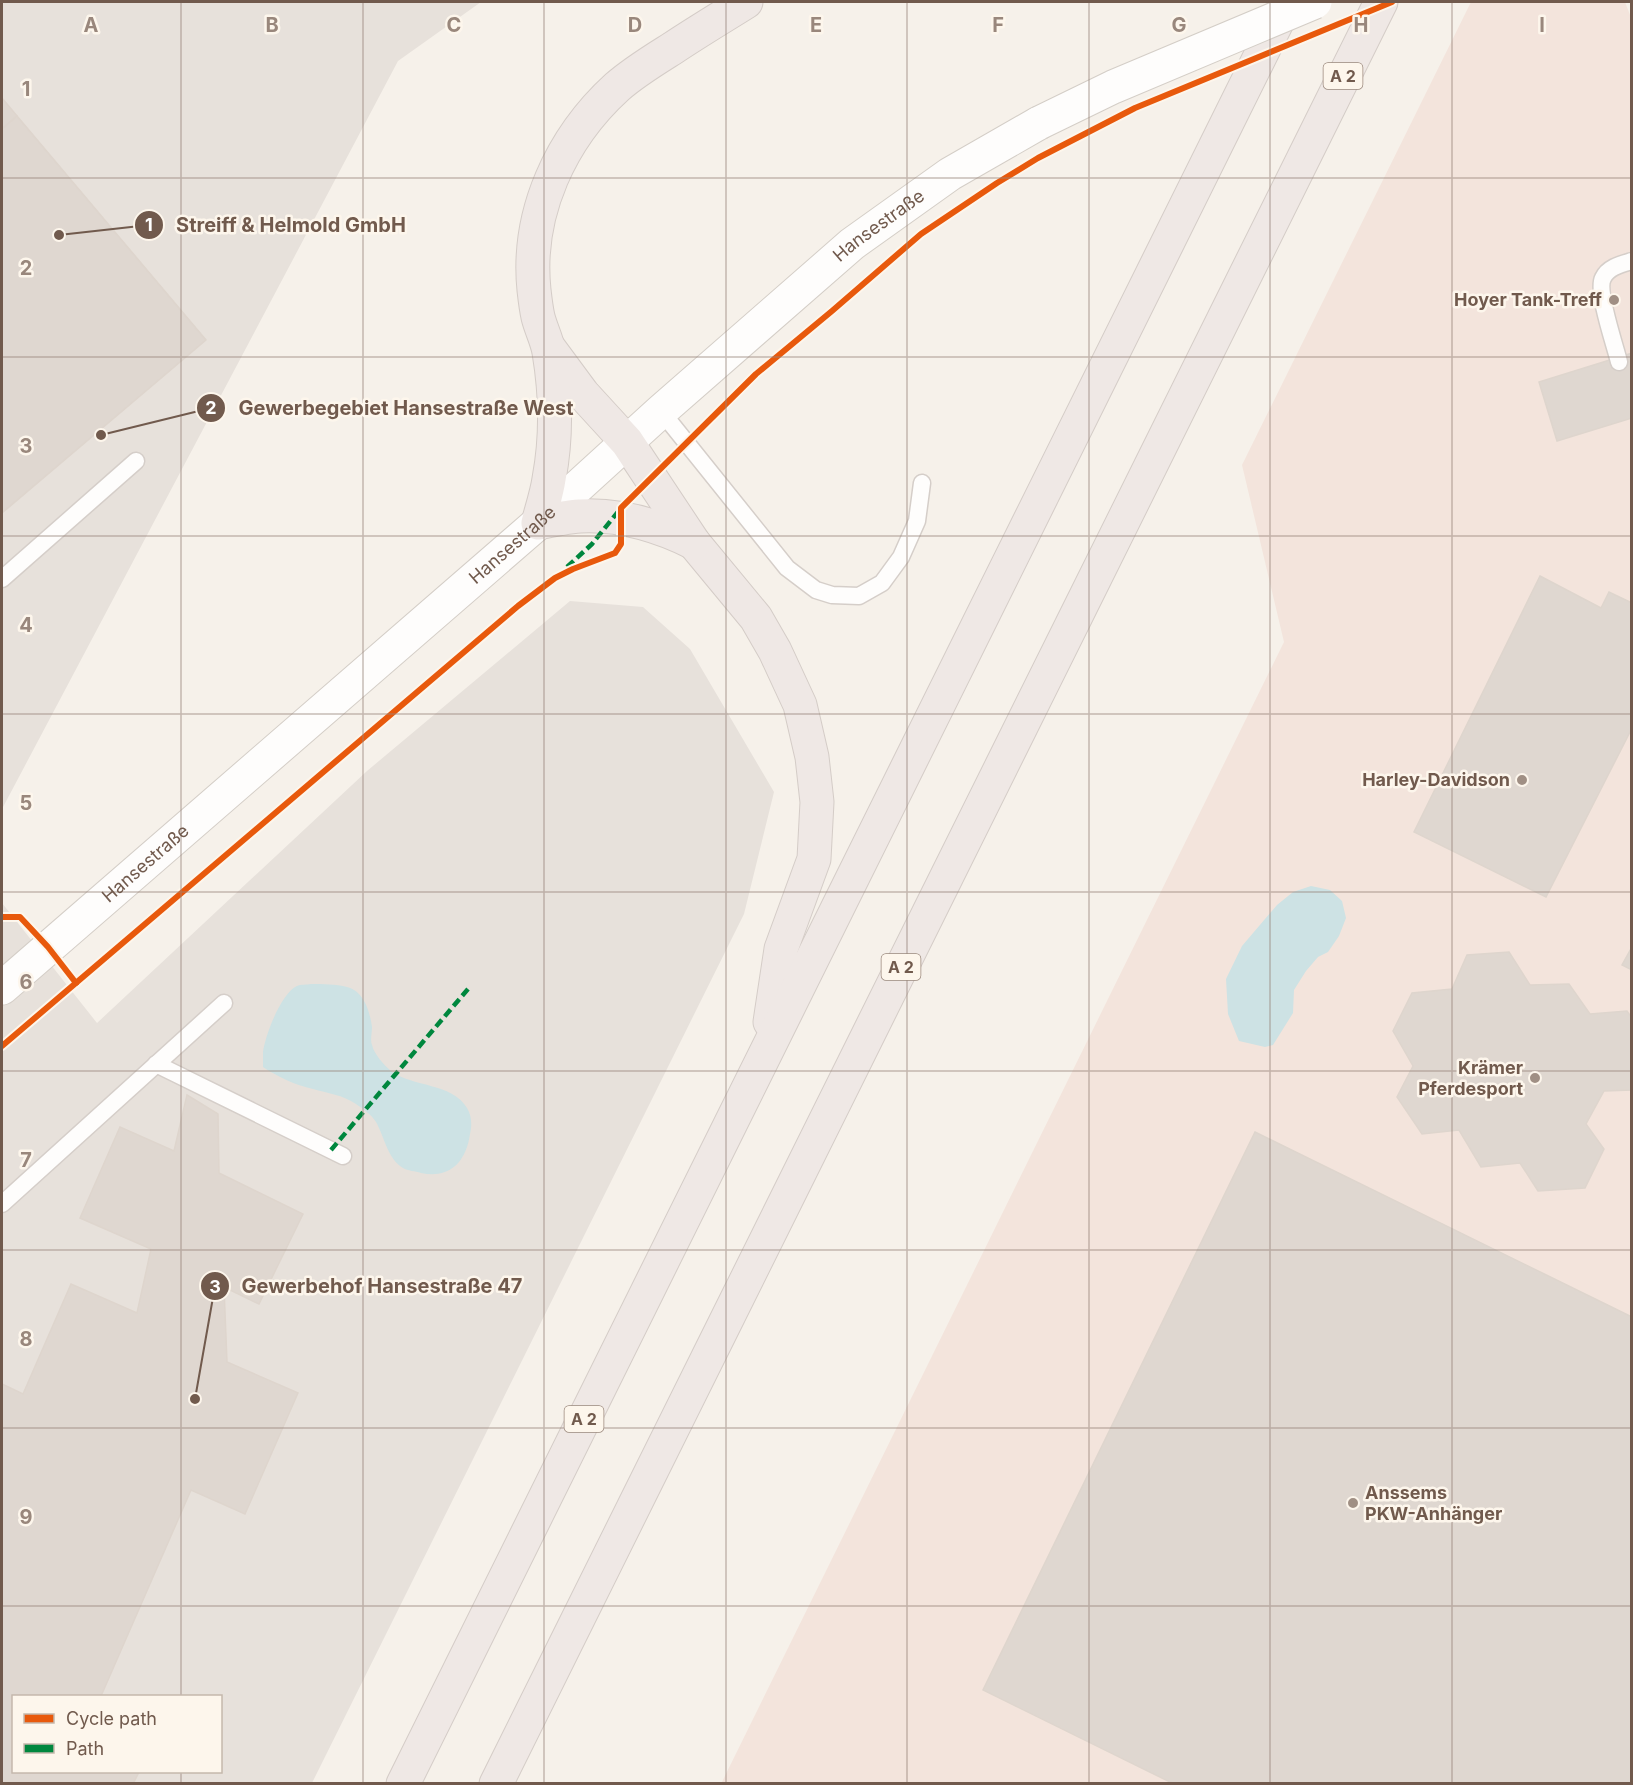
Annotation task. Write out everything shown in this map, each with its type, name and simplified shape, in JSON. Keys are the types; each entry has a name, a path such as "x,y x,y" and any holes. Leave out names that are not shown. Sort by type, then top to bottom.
{"highway":[{"path":"694,543 647,523 622,518 580,516 538,522 549,480 555,436 555,392 549,348 534,289 534,251 538,220 556,167 570,142 589,116 618,87 654,60 746,2"},
{"name":"A 2","path":"403,1784 1287,2"},
{"name":"A 2","path":"496,1784 1381,2"},
{"path":"549,348 583,394 627,442 694,543 756,618 775,651 800,705 812,757 817,802 814,859 781,949 765,1054"}],"main road":[{"name":"Hansestraße","path":"2,988 538,522 852,244 950,174 1039,123 1113,87 1315,2"}],"lane":[{"path":"1619,362 1602,295 1602,279 1609,270 1632,261"},
{"path":"661,411 787,568 816,590 832,595 859,596 882,583 901,557 917,521 922,483"},
{"path":"2,579 136,461"},
{"path":"2,1204 224,1003"},
{"path":"156,1064 343,1156"}],"shaded area":[{"path":"2,2 481,2 398,61 2,809"},
{"path":"1471,2 1625,2 1632,20 1631,1783 721,1784 1284,642 1242,465"},
{"path":"570,601 643,607 690,649 774,792 744,914 312,1783 2,1783 2,903 97,1023 367,771"},
{"path":"1311,886 1330,890 1342,901 1346,918 1339,936 1328,952 1318,957 1306,971 1294,990 1293,1013 1273,1045 1265,1047 1239,1041 1228,1014 1226,979 1242,946 1277,905 1293,892"},
{"path":"329,984 353,989 362,997 370,1015 373,1048 385,1066 400,1076 442,1090 461,1100 470,1114 471,1131 465,1153 455,1166 448,1171 431,1174 403,1168 393,1159 374,1119 361,1108 340,1096 293,1083 263,1067 264,1045 270,1026 285,997 297,986"}],"building":[{"path":"2,98 17,116 2,129"},
{"path":"17,116 206,340 2,513 2,129"},
{"path":"1632,353 1632,418 1557,441 1539,382"},
{"name":"Harley-Davidson","path":"1540,576 1601,608 1609,592 1632,603 1632,728 1546,897 1414,832"},
{"path":"1632,947 1632,970 1622,965"},
{"path":"1509,952 1530,985 1569,984 1590,1014 1627,1011 1632,1018 1632,1090 1604,1091 1586,1124 1604,1149 1585,1188 1538,1191 1520,1163 1481,1167 1459,1130 1422,1134 1397,1097 1413,1066 1393,1031 1412,993 1452,989 1467,955"},
{"path":"187,1095 218,1114 219,1173 303,1214 259,1304 224,1287 227,1362 298,1393 245,1514 191,1490 101,1695 12,1695 12,1773 138,1773 133,1784 2,1784 2,1384 23,1394 71,1284 137,1313 151,1249 80,1218 120,1127 174,1151"},
{"name":"Anssems PKW-Anhänger","path":"1255,1132 1632,1317 1632,1784 1174,1784 983,1690"}],"marked path":[{"path":"567,567 592,544 621,508"},
{"path":"331,1150 468,989"}],"cycle path":[{"path":"2,1046 518,606 555,578 615,553 621,544 621,508 756,374 921,234 1038,158 1135,108 1392,2"},
{"path":"2,917 20,917 48,947 76,983"}],"place":[{"name":"Streiff & Helmold GmbH","path":"59,235"},
{"name":"Hoyer Tank-Treff","path":"1614,300"},
{"name":"Gewerbegebiet Hansestraße West","path":"101,435"},
{"name":"Harley-Davidson","path":"1522,780"},
{"name":"Krämer Pferdesport","path":"1535,1078"},
{"name":"Gewerbehof Hansestraße 47","path":"195,1399"},
{"name":"Anssems PKW-Anhänger","path":"1353,1503"}]}
